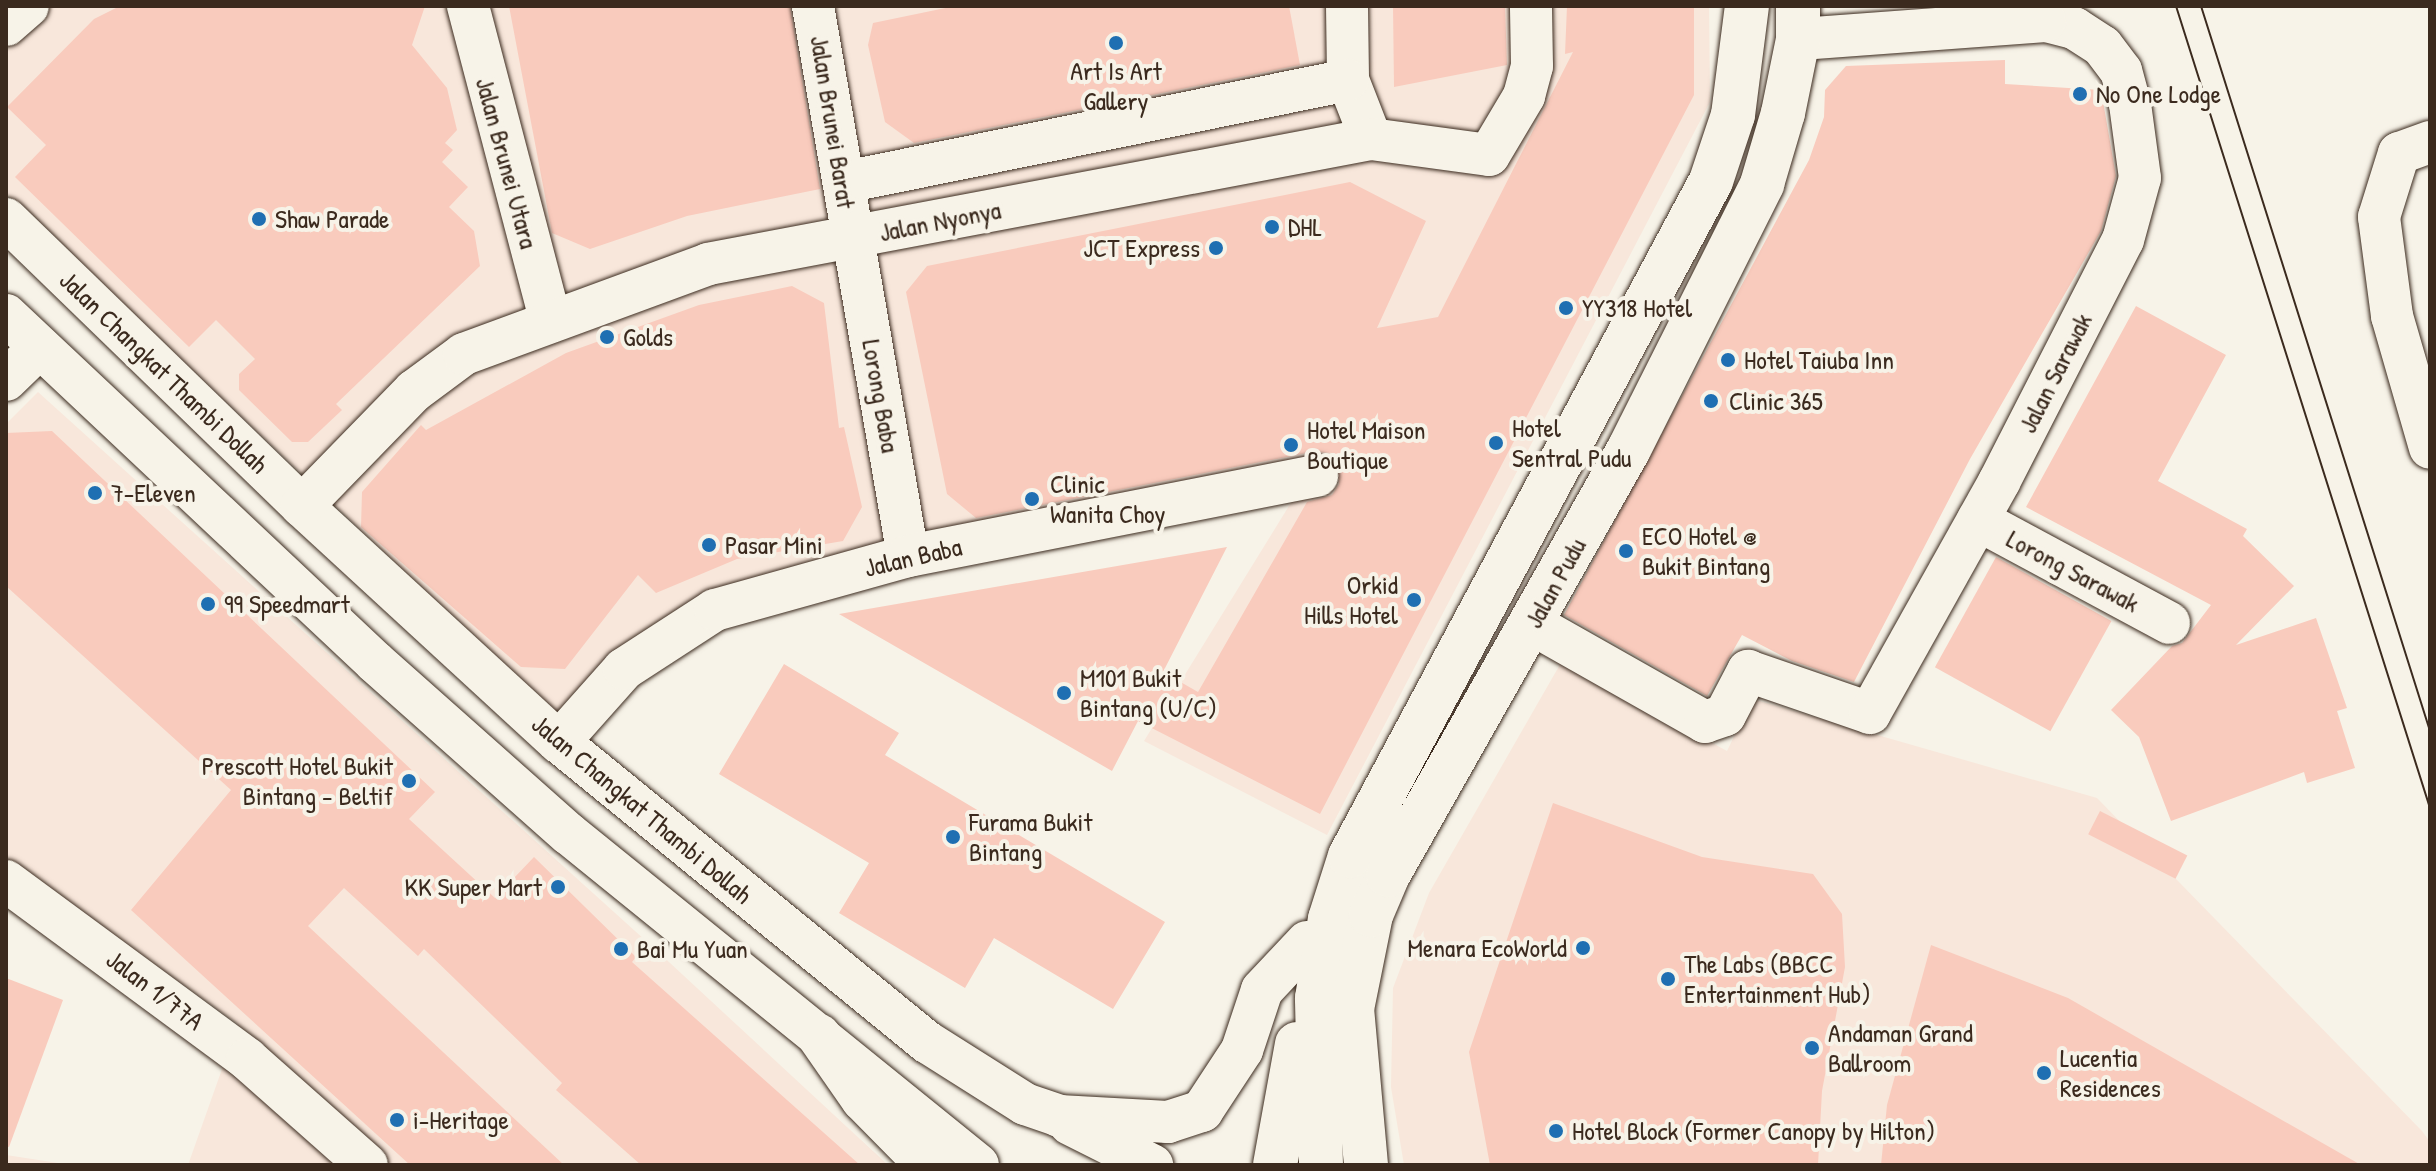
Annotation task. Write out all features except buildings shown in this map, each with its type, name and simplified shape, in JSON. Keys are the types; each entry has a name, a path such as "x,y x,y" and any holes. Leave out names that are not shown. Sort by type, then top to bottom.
{"main road":[{"name":"Jalan Pudu","path":"1321,1165 1317,998 1330,919 1350,856 1711,181 1733,115 1747,6"},
{"name":"Jalan Pudu","path":"1366,1165 1352,1009 1371,915 1388,875 1629,449 1762,184 1798,22"},
{"path":"1275,1165 1297,1048 1307,942 1350,856"},
{"path":"819,1036 863,1099 928,1165"}],"street":[{"path":"6,25 28,6"},
{"name":"Jalan Brunei Utara","path":"468,6 550,319"},
{"name":"Jalan Brunei Barat","path":"813,6 845,182 851,238"},
{"path":"1347,6 1348,80 1371,139"},
{"name":"Jalan Nyonya","path":"302,506 414,391 464,354 550,319 708,264 1371,139 1489,155 1524,96 1532,66 1531,6"},
{"name":"Jalan Sarawak","path":"1532,624 1705,722 1725,715 1748,671 1870,713 1978,520 2123,240 2140,178 2121,71 2102,46 2071,17 2045,21 1798,22"},
{"path":"845,182 1348,80"},
{"path":"2414,148 2379,217 2392,316 2430,448"},
{"name":"Jalan Changkat Thambi Dollah","path":"6,219 302,506 559,742 927,1042 1025,1104 1059,1116 1168,1122 1202,1111 1242,1050 1262,990 1307,942"},
{"name":"Lorong Baba","path":"851,238 908,556"},
{"path":"6,315 375,662 603,862 978,1165"},
{"path":"6,380 40,347"},
{"name":"Jalan Baba","path":"559,742 624,669 681,628 715,610 908,556 1317,476"},
{"name":"Lorong Sarawak","path":"1978,520 2169,623"},
{"name":"Jalan 1/77A","path":"6,881 61,925 247,1059 367,1165"},
{"name":"Jalan 1/77A","path":"6,909 61,925"},
{"path":"1025,1104 1152,1165"}],"shaded area":[{"path":"6,6 1709,6 1710,102 1327,835 1144,741 1313,467 708,598 561,720 6,193"},
{"path":"38,392 656,950 888,1165 188,1165 238,1024 6,858 6,424"},
{"path":"1562,661 1727,751 1752,699 2097,798 2422,1131 2430,1142 2430,1165 1404,1165 1391,1087 1393,988 1429,893"},
{"path":"6,1155 71,1165 6,1165"}],"tram line":[{"path":"2176,6 2430,808"},
{"path":"2201,6 2430,731"}],"place":[{"name":"Art Is Art Gallery","path":"1116,43"},
{"name":"No One Lodge","path":"2080,94"},
{"name":"Shaw Parade","path":"259,219"},
{"name":"DHL","path":"1272,227"},
{"name":"JCT Express","path":"1216,248"},
{"name":"YY318 Hotel","path":"1566,308"},
{"name":"Golds","path":"607,337"},
{"name":"Hotel Taiuba Inn","path":"1728,360"},
{"name":"Clinic 365","path":"1711,401"},
{"name":"Hotel Sentral Pudu","path":"1496,443"},
{"name":"Hotel Maison Boutique","path":"1291,445"},
{"name":"7-Eleven","path":"95,493"},
{"name":"Clinic Wanita Choy","path":"1032,499"},
{"name":"Pasar Mini","path":"709,545"},
{"name":"ECO Hotel @ Bukit Bintang","path":"1626,551"},
{"name":"Orkid Hills Hotel","path":"1414,600"},
{"name":"99 Speedmart","path":"208,604"},
{"name":"M101 Bukit Bintang (U/C)","path":"1064,693"},
{"name":"Prescott Hotel Bukit Bintang - Beltif","path":"409,781"},
{"name":"Furama Bukit Bintang","path":"953,837"},
{"name":"KK Super Mart","path":"558,887"},
{"name":"Menara EcoWorld","path":"1583,948"},
{"name":"Bai Mu Yuan","path":"621,949"},
{"name":"The Labs (BBCC Entertainment Hub)","path":"1668,979"},
{"name":"Andaman Grand Ballroom","path":"1812,1048"},
{"name":"Lucentia Residences","path":"2044,1073"},
{"name":"i-Heritage","path":"397,1120"},
{"name":"Hotel Block (Former Canopy by Hilton)","path":"1556,1131"}]}
